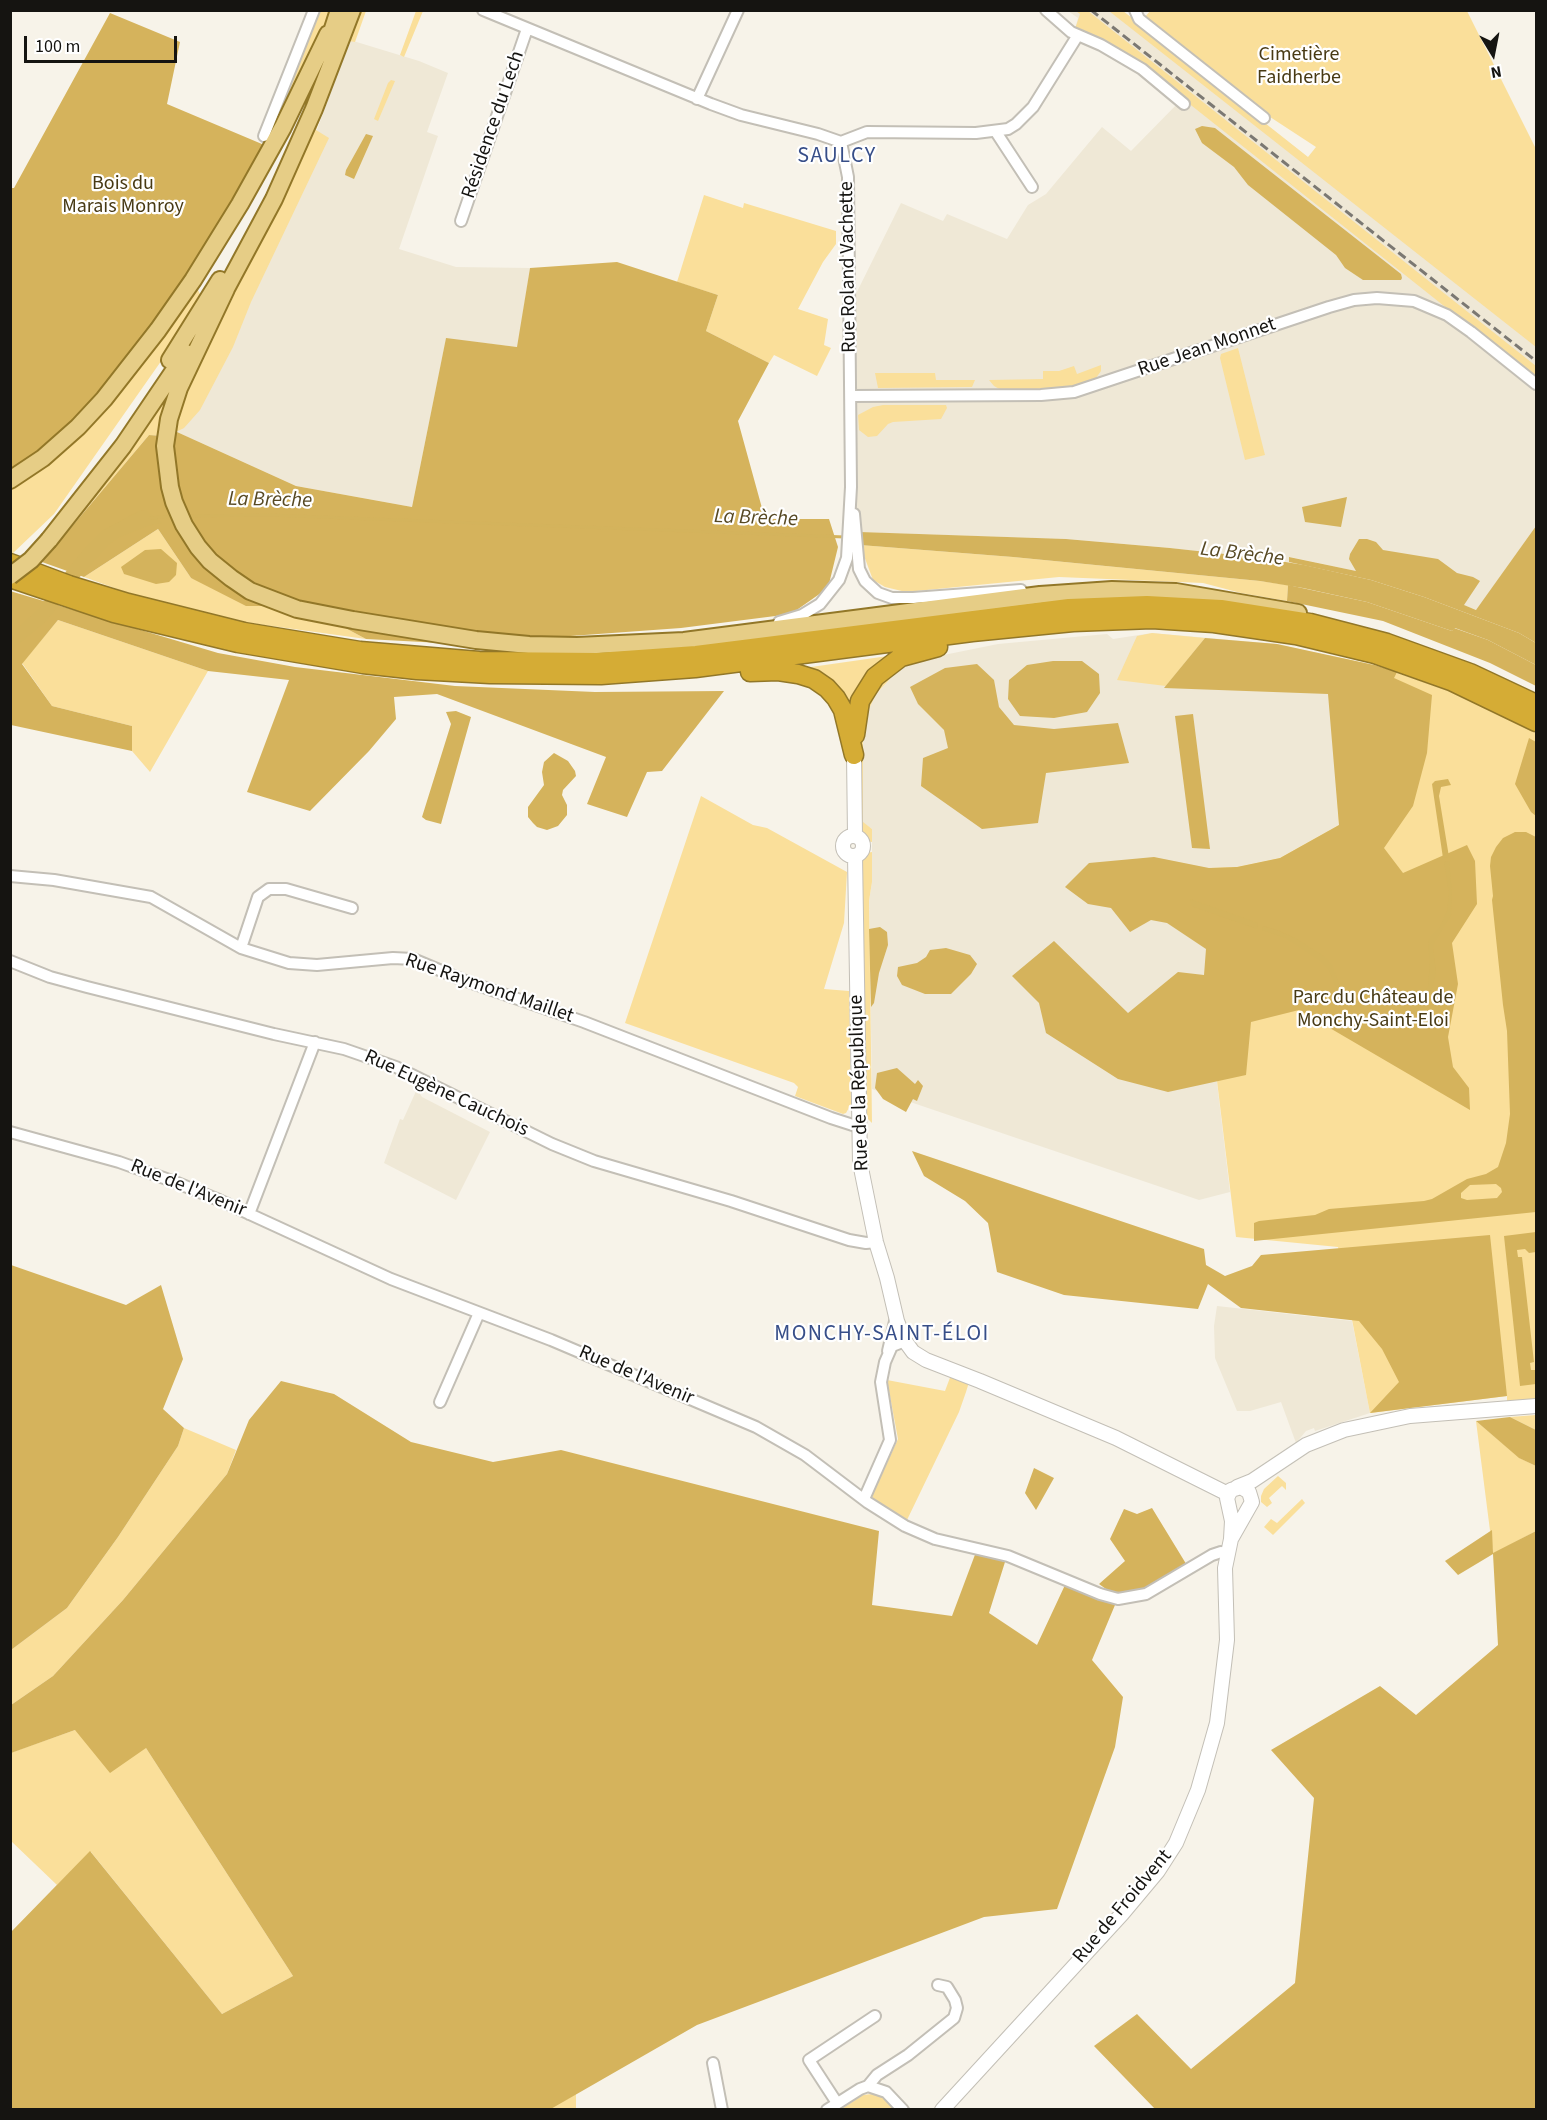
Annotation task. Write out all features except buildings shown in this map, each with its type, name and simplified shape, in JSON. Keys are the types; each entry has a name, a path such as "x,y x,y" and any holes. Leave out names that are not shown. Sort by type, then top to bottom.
{"highway":[{"path":"10,564 42,582 194,634 319,658 417,670 540,675 666,678 768,672 798,674 821,683 836,698 846,718 854,754"},
{"path":"10,577 42,582"},
{"path":"78,595 263,636 379,653 488,661 597,662 686,656 1028,612 1127,605 1186,606 1242,611 1356,634 1448,664 1536,705"},
{"path":"540,675 617,674 703,667 1010,627 1114,620 1173,620 1276,631 1337,644 1408,665 1451,681 1536,722"},
{"path":"854,754 857,715 862,695 882,671 901,657 952,644 1114,620"}],"main road":[{"path":"10,564 45,537 106,468 143,417 226,289 258,232 310,118 344,11"},
{"path":"10,480 57,447 88,416 136,359 186,289 224,232 344,11"},
{"path":"10,577 31,560 144,399 183,341 231,261 289,143 344,11"},
{"path":"226,289 180,388 169,418 165,446 172,496 188,532 205,556 231,578 260,595 305,611 493,642 560,646 637,644 771,631 1040,595 1152,590 1206,596 1297,613 1356,634"}],"street":[{"path":"264,136 314,10"},
{"path":"483,10 697,99 741,115 841,142 867,132 976,133 996,132 1012,127 1025,116 1046,88 1078,35"},
{"path":"697,99 738,10"},
{"path":"1046,10 1067,29 1101,45 1142,69 1184,104"},
{"path":"1135,10 1139,19 1264,118"},
{"name":"Résidence du Lech","path":"461,221 527,28"},
{"path":"996,132 1032,187"},
{"name":"Rue Roland Vachette","path":"841,142 848,177 852,550"},
{"name":"Rue Jean Monnet","path":"850,396 1050,395 1074,392 1329,307 1354,300 1377,298 1414,301 1447,315 1536,384"},
{"path":"852,550 865,581 873,590 888,597 914,598 1044,588 1097,591"},
{"path":"637,644 775,623 802,615 820,604 831,592 852,550"},
{"name":"Rue de la République","path":"854,754 855,836 846,839 844,847 849,855 855,855 861,1170 876,1242 905,1341 913,1352 926,1360 1116,1438 1233,1490"},
{"name":"Rue Raymond Maillet","path":"10,876 60,881 144,895 161,902 241,948 283,962 330,965 393,958 413,959 463,980 584,1022 831,1118 859,1126"},
{"path":"241,948 258,897 269,889 286,889 352,908"},
{"name":"Rue Eugène Cauchois","path":"10,961 87,987 344,1049 396,1067 552,1144 594,1161 730,1201 849,1240 876,1242"},
{"path":"249,1214 315,1042"},
{"name":"Rue de l'Avenir","path":"10,1132 136,1168 249,1214 381,1275 552,1340 762,1430 812,1460 905,1526 928,1536 1008,1556 1100,1594 1118,1599 1146,1594 1212,1555 1221,1552 1227,1554"},
{"path":"440,1402 478,1313"},
{"path":"864,1499 890,1440 881,1382 896,1316"},
{"path":"888,1351 892,1346 905,1341"},
{"path":"1227,1554 1232,1521 1227,1500 1233,1490 1252,1481 1299,1449 1335,1433 1387,1420 1442,1413 1536,1406"},
{"path":"1231,1539 1258,1488 1299,1449"},
{"path":"1233,1490 1246,1489 1250,1504"},
{"path":"1230,1508 1240,1512 1250,1504"},
{"name":"Rue de Froidvent","path":"942,2109 1122,1914 1158,1871 1176,1843 1198,1790 1218,1715 1227,1640 1225,1568 1227,1554"},
{"path":"874,2016 809,2060 832,2106 868,2086 877,2075 908,2055 954,2018 957,2008 955,2000 947,1987 938,1985"},
{"path":"713,2063 722,2109"},
{"path":"868,2086 886,2092 903,2109"}],"shaded area":[{"path":"1068,11 1123,11 1536,338 1536,526 1477,610 1379,576 1290,557 1289,562 1066,539 856,532 849,308 901,203 943,221 947,214 1007,239 1028,205 1046,194 1102,127 1131,151 1182,99 1075,29 1078,18"},
{"path":"350,40 419,61 448,73 427,132 438,136 399,249 456,267 530,268 518,347 446,339 412,507 296,486 177,432 307,157"},
{"path":"1347,497 1341,527 1305,522 1302,507"},
{"path":"145,510 162,523 118,538 108,545 78,579 64,574 102,531"},
{"name":"La Brèche","path":"860,532 1066,539 1170,548 1304,565 1371,580 1424,597 1519,633 1536,643 1536,665 1488,640 1455,628 1452,631 1367,602 1303,588 1260,581 1013,557 860,545"},
{"path":"161,549 177,563 176,575 169,582 156,584 124,574 121,567 145,550"},
{"path":"45,600 59,605 44,623 11,650 11,634 40,608"},
{"path":"1152,633 1277,644 1327,655 1339,825 1280,858 1237,867 1209,868 1209,1015 1230,1192 1199,1200 872,1089 869,901 872,882 872,829 863,823 863,722 876,694 890,679 889,673 914,661 998,644 1107,634 1113,639"},
{"path":"1053,661 1082,661 1099,674 1100,693 1087,712 1054,718 1020,716 1008,699 1009,680 1027,665"},
{"path":"456,711 471,717 441,824 422,817 451,724 446,712"},
{"path":"554,753 568,761 576,776 563,790 567,815 558,826 547,830 537,827 528,817 528,807 544,785 542,772 544,762"},
{"path":"1448,779 1451,785 1441,787 1439,796 1449,857 1443,858 1432,784 1435,781"},
{"path":"1515,832 1526,832 1536,837 1536,1212 1254,1241 1254,1223 1259,1221 1315,1215 1329,1209 1424,1201 1432,1199 1467,1179 1486,1174 1498,1167 1506,1143 1510,1114 1507,1031 1490,866 1491,857 1503,838","holes":["1496,1184 1502,1192 1497,1198 1467,1200 1461,1198 1461,1193 1470,1185"]},
{"path":"1449,861 1451,915 1433,947 1436,973 1432,988 1423,1009 1411,1021 1405,1020 1397,1005 1387,1000 1342,996 1329,970 1319,960 1286,938 1262,930 1263,926 1277,930 1295,938 1325,957 1333,967 1341,990 1346,993 1390,994 1404,1003 1406,1013 1410,1016 1428,986 1429,939 1440,927 1447,911 1449,893 1444,862"},
{"path":"1190,899 1258,923 1257,929 1191,906"},
{"path":"417,1089 422,1097 490,1132 456,1200 384,1163 400,1119 403,1120"},
{"path":"1536,1232 1536,1252 1529,1253 1525,1249 1517,1250 1518,1257 1522,1257 1534,1362 1530,1363 1531,1370 1536,1370 1536,1384 1520,1386 1504,1236"},
{"path":"1217,1306 1352,1321 1370,1413 1315,1431 1314,1428 1306,1431 1296,1443 1281,1402 1250,1411 1237,1411 1215,1358 1214,1326"}],"green space":[{"path":"317,11 331,11 313,58 269,147 263,145 271,130"},
{"path":"357,11 366,11 355,42 349,41 316,130 329,138 251,302 233,347 200,410 184,428 172,434 176,413 212,332 231,301 254,251"},
{"path":"416,11 423,11 404,57 400,55"},
{"path":"1076,11 1088,11 1536,366 1536,379 1153,75 1075,29 1080,14"},
{"name":"Cimetière Faidherbe","path":"1109,11 1123,11 1308,157 1316,147 1267,115 1145,17 1150,11 1467,11 1536,149 1536,347"},
{"name":"Bois du Marais Monroy","path":"110,13 180,42 167,104 269,147 190,275 86,414 11,475 11,188 14,188"},
{"path":"391,80 395,81 378,121 374,119"},
{"path":"1202,126 1215,128 1401,274 1401,280 1363,280 1345,268 1336,255 1248,185 1234,167 1202,143 1195,129"},
{"path":"366,134 373,136 354,179 345,175 346,170"},
{"path":"704,195 743,208 744,203 836,231 836,244 823,262 798,309 828,319 824,345 831,348 817,376 774,355 769,363 706,331 718,295 677,282"},
{"path":"617,262 718,295 706,331 769,363 738,421 765,519 829,519 838,547 828,588 791,614 681,628 460,644 366,639 304,606 246,606 191,578 158,529 84,577 42,562 149,435 163,436 177,432 296,486 412,507 446,338 517,347 530,268"},
{"path":"195,284 201,296 164,357 54,514 11,555 10,484"},
{"path":"1238,348 1265,455 1245,460 1220,358 1221,354"},
{"path":"1101,365 1101,371 1093,382 1069,388 1001,390 989,380 1043,379 1043,371 1059,371 1074,366 1077,374"},
{"path":"183,366 163,436 149,435 68,531 65,526"},
{"path":"875,373 935,373 936,380 975,380 972,387 878,388"},
{"path":"946,405 947,408 941,419 893,422 877,436 868,437 859,430 858,415 873,407"},
{"path":"1536,526 1536,643 1519,633 1424,597 1371,580 1289,562 1289,557 1356,571 1349,559 1350,554 1359,539 1367,539 1376,542 1383,550 1438,559 1457,573 1480,581 1464,605 1476,610"},
{"path":"158,529 191,578 304,606 366,639 243,622 131,594 84,577"},
{"path":"860,545 1260,581 1288,585 1287,601 1241,593 1203,583 1059,577 906,592 885,587 873,580"},
{"path":"1288,585 1367,602 1452,631 1454,628 1488,640 1536,665 1536,686 1490,663 1383,621 1287,601"},
{"path":"10,591 218,653 295,667 455,686 595,692 724,691 662,771 647,772 627,817 587,804 606,757 437,694 394,697 396,719 369,751 310,811 247,792 289,680 208,671 58,620 22,664 52,706 132,726 132,751 11,725"},
{"path":"58,620 208,671 150,772 132,751 132,726 52,706 22,663"},
{"path":"1152,633 1205,638 1166,686 1117,680 1137,636"},
{"path":"1205,638 1277,644 1374,665 1397,672 1394,678 1432,695 1427,753 1413,806 1384,848 1403,873 1467,845 1475,861 1477,904 1452,943 1458,984 1448,1037 1453,1067 1469,1088 1470,1110 1299,1010 1251,1022 1246,1075 1168,1092 1118,1079 1046,1033 1039,1003 1012,976 1054,941 1128,1013 1178,972 1204,975 1206,949 1167,923 1151,920 1130,932 1111,908 1088,904 1065,887 1089,863 1154,857 1209,868 1237,867 1280,858 1339,825 1328,694 1164,688"},
{"name":"Parc du Château de Monchy-Saint-Eloi","path":"1327,655 1374,665 1444,689 1488,707 1536,733 1536,1401 1507,1403 1507,1396 1370,1413 1338,1247 1236,1237 1209,1015 1209,868 1237,867 1280,858 1339,825"},
{"path":"888,656 867,671 851,704 804,668"},
{"path":"977,664 994,680 999,707 1014,725 1054,729 1118,723 1129,763 1046,773 1038,823 982,829 921,786 923,758 948,748 944,730 918,704 910,687 945,668"},
{"path":"889,673 890,679 876,694 863,722 863,822 872,829 872,842 866,841 861,836 859,720 861,713"},
{"path":"1193,714 1210,849 1192,848 1175,716"},
{"path":"1529,738 1536,742 1536,816 1531,812 1515,784"},
{"path":"701,796 753,825 767,828 847,872 844,923 824,989 849,991 851,1104 846,1113 843,1114 795,1096 798,1087 794,1083 625,1023"},
{"path":"872,852 872,882 869,901 872,1123 866,1117 860,858 865,853"},
{"path":"880,927 887,932 888,945 879,973 874,1003 871,1007 869,929"},
{"path":"946,948 970,955 977,964 971,974 951,994 925,994 902,985 897,976 898,967 917,963 926,957 930,950"},
{"path":"897,1068 915,1084 918,1080 923,1086 917,1101 913,1099 906,1112 883,1099 875,1088 877,1073"},
{"path":"912,1151 1204,1249 1206,1265 1225,1276 1252,1266 1261,1255 1490,1235 1507,1396 1370,1413 1399,1382 1382,1349 1359,1321 1241,1308 1208,1284 1198,1309 1064,1295 997,1272 988,1223 965,1201 924,1176"},
{"path":"11,1265 126,1305 161,1285 183,1359 163,1409 184,1428 178,1446 118,1537 67,1608 11,1650"},
{"path":"951,1375 969,1382 966,1392 959,1412 907,1520 873,1499 872,1495 898,1439 887,1380 945,1391"},
{"path":"281,1381 334,1394 411,1442 493,1462 561,1450 879,1531 872,1605 952,1616 976,1552 1005,1562 989,1613 1037,1645 1065,1585 1115,1605 1092,1660 1123,1697 1115,1747 1057,1909 984,1917 697,2025 549,2110 11,2109 11,1932 90,1851 222,2014 293,1976 146,1748 110,1773 75,1730 11,1753 11,1705 53,1676 123,1600 227,1474 249,1420"},
{"path":"1536,1415 1536,1430 1510,1417"},
{"path":"1510,1417 1536,1430 1536,1466 1519,1458 1476,1421"},
{"path":"1476,1421 1520,1458 1536,1466 1536,1531 1493,1554"},
{"path":"184,1428 236,1450 227,1474 123,1600 53,1676 11,1705 11,1650 67,1608 118,1537 178,1446"},
{"path":"1034,1468 1054,1478 1036,1510 1025,1493"},
{"path":"1278,1476 1286,1483 1286,1490 1282,1486 1269,1498 1272,1503 1267,1507 1261,1502 1261,1496 1264,1489"},
{"path":"1302,1499 1305,1503 1273,1535 1264,1527 1271,1519 1277,1523"},
{"path":"1152,1508 1188,1567 1143,1592 1113,1594 1099,1584 1125,1561 1110,1539 1124,1509 1137,1514"},
{"path":"1492,1530 1493,1553 1536,1531 1536,2109 1155,2109 1094,2046 1137,2014 1191,2069 1295,1983 1314,1798 1271,1750 1380,1686 1416,1715 1498,1645 1493,1554 1458,1575 1445,1561"},
{"path":"75,1730 146,1748 293,1976 222,2014 91,1852 57,1885 11,1841 10,1753"},
{"path":"576,2094 576,2109 549,2109"},
{"path":"872,2094 886,2099 895,2109 840,2110 863,2095"}],"waterway":[{"name":"La Brèche","path":"186,516 268,515 845,537"},
{"name":"La Brèche","path":"150,518 174,516"}],"railway":[{"path":"1091,10 1536,361"}],"district":[{"name":"SAULCY","path":"837,157"},
{"name":"MONCHY-SAINT-ÉLOI","path":"882,1335"}]}
